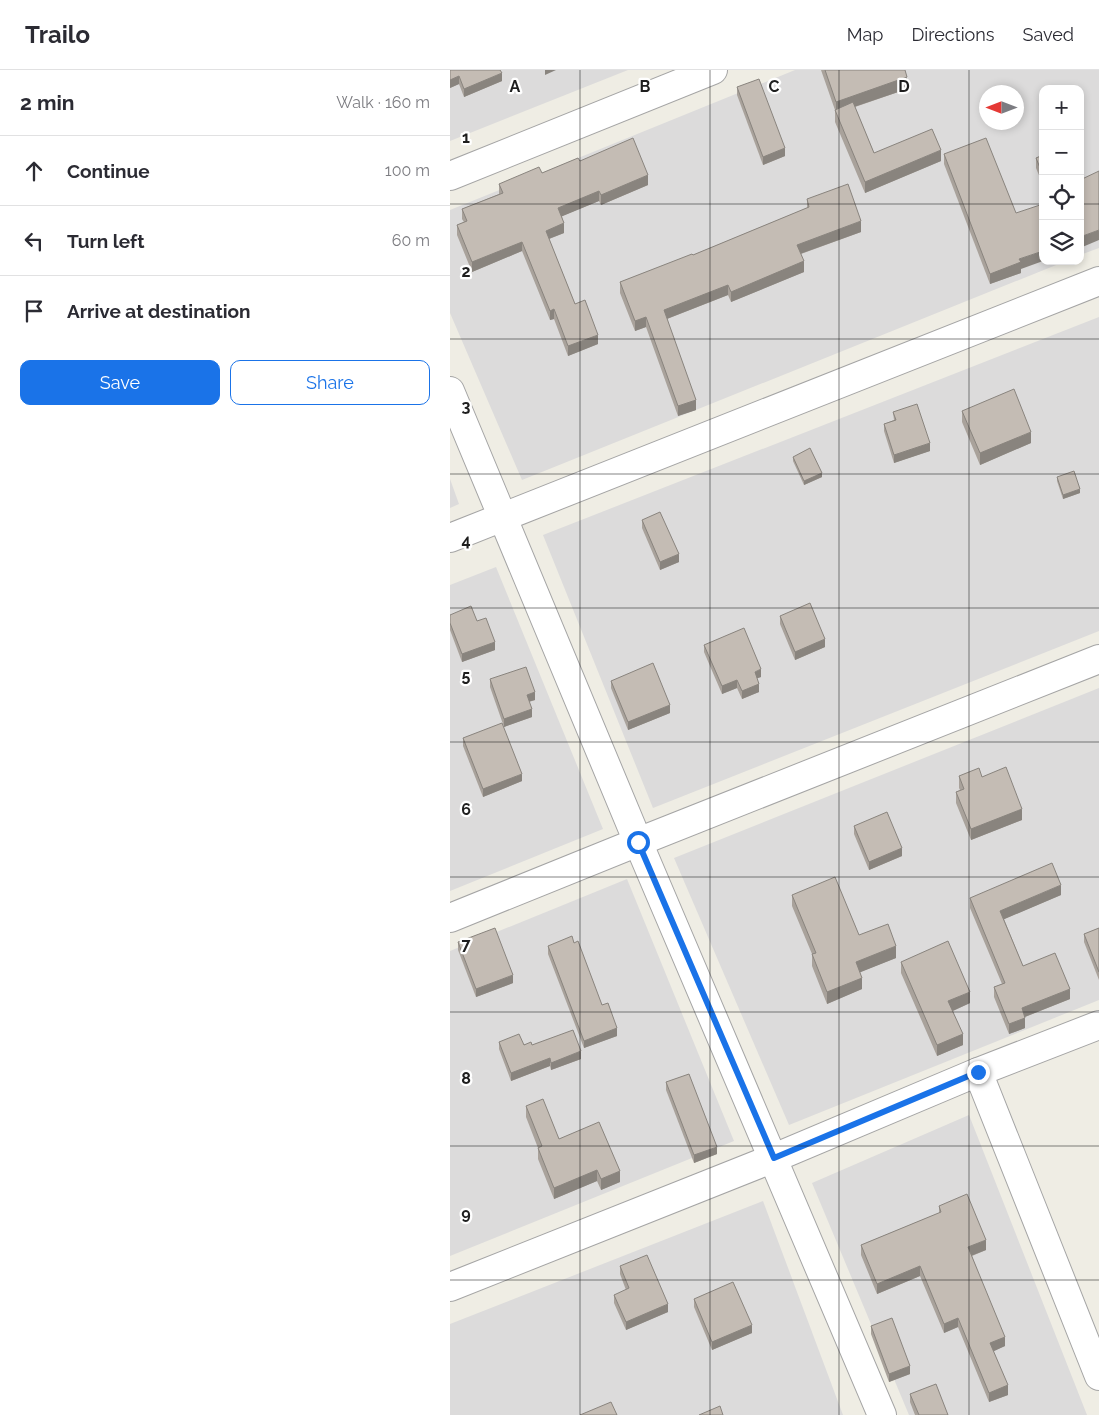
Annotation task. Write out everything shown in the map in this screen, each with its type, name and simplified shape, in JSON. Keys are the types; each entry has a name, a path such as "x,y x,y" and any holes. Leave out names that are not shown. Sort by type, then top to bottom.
{"street":[{"path":"450,176 713,70"},
{"path":"450,538 1099,281"},
{"path":"450,391 638,842 882,1415"},
{"path":"450,918 1099,658"},
{"path":"450,1287 774,1158 978,1072 1099,1025"},
{"path":"978,1072 1099,1376"}],"shaded area":[{"path":"450,70 628,70 450,141"},
{"path":"795,70 1099,70 1099,248 1084,254 1084,85 1039,85 1039,265 1056,265 522,480 450,313 450,210"},
{"path":"1099,317 1099,631 653,808 543,535"},
{"path":"450,479 459,504 450,508"},
{"path":"496,567 603,829 450,891 450,585"},
{"path":"1099,688 1099,1000 789,1125 674,858"},
{"path":"627,879 734,1141 450,1256 450,951"},
{"path":"969,1115 1087,1415 909,1415 812,1183"},
{"path":"763,1201 843,1415 450,1415 450,1324"}],"building":[{"path":"450,70 500,70 502,73 464,89 459,76 450,80"},
{"path":"825,70 905,70 907,77 836,102"},
{"path":"759,79 785,148 763,157 737,87"},
{"path":"853,102 874,153 932,129 941,150 865,182 835,110"},
{"path":"633,138 648,175 601,195 599,191 558,208 564,223 546,231 575,304 585,300 598,335 568,346 554,309 550,311 522,242 472,262 457,225 467,221 462,209 503,193 499,184 539,167 542,173 578,158 580,161"},
{"path":"986,138 1016,213 1039,205 1039,252 1019,259 1021,262 990,274 944,154"},
{"path":"1099,171 1099,230 1084,236 1084,220 1084,178"},
{"path":"848,184 861,221 797,245 804,261 731,292 728,285 664,310 696,400 678,406 646,317 635,321 620,282 693,255 809,207 807,199"},
{"path":"1014,389 1031,432 980,453 962,411"},
{"path":"917,404 930,443 894,455 884,424 896,420 893,412"},
{"path":"810,448 822,473 804,481 793,457"},
{"path":"1074,471 1080,489 1063,495 1057,477"},
{"path":"660,512 679,554 660,562 642,520"},
{"path":"810,603 825,639 795,652 780,616"},
{"path":"471,606 477,621 486,618 495,642 462,654 450,623 450,615"},
{"path":"744,628 761,669 755,672 759,684 742,691 737,680 722,686 704,645"},
{"path":"653,663 670,705 628,722 611,681"},
{"path":"526,667 535,692 527,695 532,709 504,719 490,679"},
{"path":"502,723 522,774 483,789 463,738"},
{"path":"1006,767 1022,809 971,829 956,792 964,789 959,776 979,768 982,777"},
{"path":"887,812 902,848 869,862 854,826"},
{"path":"1052,863 1061,885 1000,911 1023,966 1055,953 1070,989 1022,1008 1025,1018 1009,1024 994,987 1005,983 970,898"},
{"path":"835,877 859,935 888,924 896,946 856,962 862,978 827,992 812,954 816,953 792,895"},
{"path":"495,928 513,975 476,989 458,942"},
{"path":"1099,928 1099,972 1084,934"},
{"path":"572,936 574,943 578,941 602,1005 608,1003 617,1028 584,1041 548,946"},
{"path":"948,941 970,992 948,1001 963,1034 937,1045 901,962"},
{"path":"573,1030 581,1051 551,1063 550,1058 511,1073 499,1042 519,1034 524,1045 531,1042 532,1045"},
{"path":"689,1074 717,1147 694,1155 666,1082"},
{"path":"543,1099 559,1139 599,1122 620,1171 601,1179 597,1170 554,1188 538,1148 542,1146 526,1106"},
{"path":"967,1194 986,1240 968,1247 1005,1337 990,1343 1008,1385 989,1393 958,1318 944,1324 920,1266 877,1284 861,1245 941,1212 939,1206"},
{"path":"647,1255 668,1304 626,1322 614,1295 629,1288 620,1266"},
{"path":"733,1282 752,1325 712,1342 694,1299"},
{"path":"892,1318 910,1366 889,1374 871,1326"},
{"path":"936,1384 948,1415 919,1415 910,1394"},
{"path":"611,1402 617,1415 580,1415"},
{"path":"720,1406 723,1415 699,1415"}],"route":[{"path":"638,842 774,1158 978,1072"}]}
